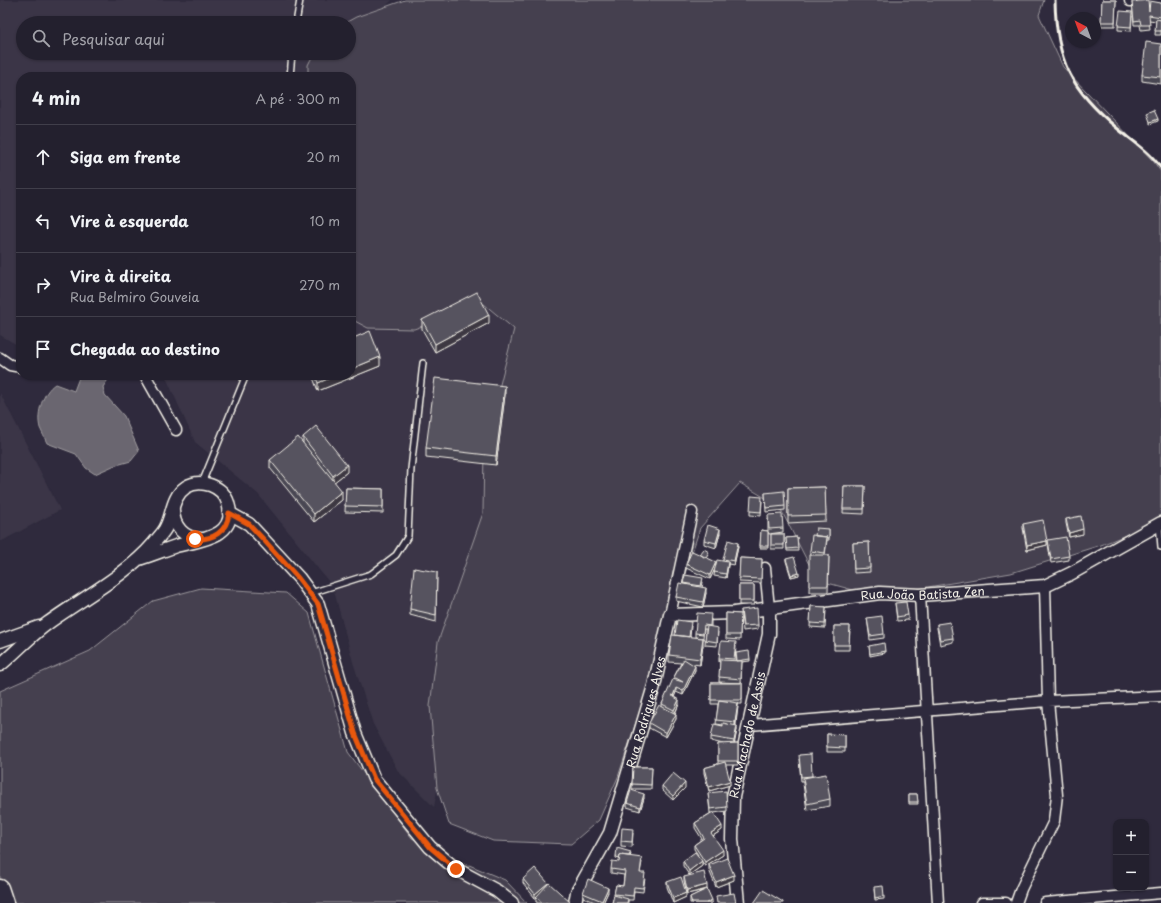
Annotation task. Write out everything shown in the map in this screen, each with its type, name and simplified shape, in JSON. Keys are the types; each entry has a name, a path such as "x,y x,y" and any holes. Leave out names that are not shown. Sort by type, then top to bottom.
{"main road":[{"path":"0,888 5,903"}],"street":[{"path":"1130,1 1161,1"},
{"path":"0,358 10,365 16,366"},
{"path":"148,380 176,430"},
{"path":"0,665 46,624 139,559 166,529 180,493 194,484 202,483 218,488 224,495 228,502 229,513 225,527 219,533 204,540 139,559"},
{"path":"173,508 176,524 181,531 191,538 204,540"},
{"name":"Rua Rodrigues Alves","path":"575,903 577,892 610,833 654,686 692,512"},
{"path":"229,513 254,529 298,578 318,604 355,733 374,779 430,847 456,869 497,891 512,903"},
{"name":"Rua João Batista Zen","path":"670,615 734,613 880,593 920,595 1045,586 1072,573 1160,524"},
{"name":"Rua Machado de Assis","path":"738,903 732,839 733,797 769,634 769,608 765,568"},
{"path":"1016,903 1021,889 1054,821 1057,795 1048,701 1045,586"},
{"path":"920,595 938,903"},
{"path":"0,642 46,624"},
{"path":"749,724 1048,701 1161,696"},
{"path":"1045,903 1161,893"},
{"path":"982,903 1006,903"}],"lane":[{"path":"297,16 300,0"},
{"path":"290,72 291,60"},
{"path":"310,593 370,574 396,555 408,536 411,469 423,363"},
{"path":"202,483 244,380"},
{"path":"1160,524 1161,547"}],"shaded area":[{"path":"0,0 392,0 356,36 356,16 16,16 16,60 335,60 328,72 16,72 16,344 0,335"},
{"path":"405,0 1044,0 1039,15 1063,67 1154,162 1161,172 1161,521 1101,545 1011,573 922,588 853,590 817,580 779,506 740,483 700,528 618,777 599,820 571,844 493,841 449,824 437,788 430,706 438,642 483,513 484,448 514,329 484,304 414,329 368,328 356,322 356,72 308,72 308,65 310,60 356,60 356,17"},
{"path":"538,257 434,807 398,771 373,724 353,662 333,587 258,494 195,442 167,380 356,380 356,315"},
{"path":"78,380 108,380 103,387 105,395 124,416 139,451 131,461 113,466 95,474 86,468 76,454 47,443 40,428 39,422 40,410 44,397 55,384 74,391"},
{"path":"0,393 60,510 0,542"},
{"path":"201,588 286,593 309,613 348,752 412,838 438,852 505,880 527,903 0,903 0,691 90,651 153,601"}],"building":[{"path":"1102,0 1116,0 1115,22 1101,22"},
{"path":"1148,0 1149,11 1150,1 1161,3 1161,17 1149,15 1150,25 1141,25 1140,20 1134,21 1132,2"},
{"path":"1120,11 1132,12 1131,27 1118,26"},
{"path":"1156,19 1161,20 1161,31 1155,31"},
{"path":"1146,42 1161,44 1161,77 1142,75"},
{"path":"1154,110 1158,119 1150,122 1147,113"},
{"path":"477,292 489,315 435,344 422,320"},
{"path":"370,331 380,357 356,367 356,337"},
{"path":"435,378 505,386 496,456 426,448"},
{"path":"317,380 325,380 318,383"},
{"path":"316,426 347,465 333,476 303,437"},
{"path":"298,437 342,491 314,514 270,460"},
{"path":"844,486 865,486 864,509 843,509"},
{"path":"825,487 826,515 788,516 788,488"},
{"path":"346,488 383,489 383,507 345,506"},
{"path":"784,491 785,506 766,508 765,493"},
{"path":"751,496 762,497 761,512 750,511"},
{"path":"782,514 783,528 769,529 768,515"},
{"path":"1081,516 1083,529 1069,533 1066,519"},
{"path":"1043,520 1047,541 1027,545 1023,524"},
{"path":"708,525 720,529 716,543 704,540"},
{"path":"816,528 829,529 829,538 815,536"},
{"path":"761,530 768,531 768,546 760,546"},
{"path":"771,534 784,534 784,545 771,545"},
{"path":"812,535 827,537 825,553 810,551"},
{"path":"797,537 798,548 787,549 786,538"},
{"path":"1066,537 1069,556 1051,559 1048,540"},
{"path":"728,540 738,543 734,561 723,559"},
{"path":"869,542 870,568 854,569 853,543"},
{"path":"704,549 709,552 705,558 700,554"},
{"path":"692,551 716,562 710,575 686,564"},
{"path":"809,555 829,555 828,586 809,586"},
{"path":"794,557 799,573 791,575 786,559"},
{"path":"740,558 762,559 761,579 739,578"},
{"path":"717,560 728,562 726,574 714,572"},
{"path":"414,568 437,572 436,615 410,609"},
{"path":"685,575 703,578 701,586 683,583"},
{"path":"679,583 706,588 703,602 676,597"},
{"path":"739,585 754,585 754,601 739,601"},
{"path":"906,602 908,615 897,617 895,603"},
{"path":"811,606 826,607 825,624 810,623"},
{"path":"757,608 758,625 743,626 741,610"},
{"path":"697,613 711,614 710,626 704,625 703,634 695,633"},
{"path":"726,613 741,614 740,635 726,635"},
{"path":"882,616 884,634 870,636 867,618"},
{"path":"677,620 691,622 689,637 675,635"},
{"path":"950,622 953,638 940,640 937,624"},
{"path":"707,626 718,628 717,642 705,640"},
{"path":"834,626 850,626 849,645 834,645"},
{"path":"672,635 703,638 700,659 669,655"},
{"path":"721,641 736,642 734,659 719,658"},
{"path":"884,643 885,651 870,654 869,646"},
{"path":"749,651 750,659 737,661 736,653"},
{"path":"684,659 695,666 683,691 676,688 673,696 671,695 679,700 674,710 662,704 673,679 683,682 674,677"},
{"path":"720,660 742,661 741,679 719,677"},
{"path":"711,683 742,683 742,700 711,700"},
{"path":"719,700 738,703 735,722 716,720"},
{"path":"659,705 676,714 666,733 649,723"},
{"path":"723,723 737,726 734,741 711,737 714,724 723,726"},
{"path":"827,734 845,735 845,748 827,747"},
{"path":"738,743 738,761 718,761 718,744"},
{"path":"811,754 812,776 801,777 799,755"},
{"path":"725,762 730,781 709,787 704,768"},
{"path":"633,767 652,767 651,785 632,784"},
{"path":"673,773 685,783 673,796 662,786"},
{"path":"826,774 830,799 807,804 803,778"},
{"path":"631,790 644,794 640,807 627,803"},
{"path":"726,791 727,807 710,809 708,793"},
{"path":"909,794 917,794 918,802 909,802"},
{"path":"713,812 722,826 711,833 723,850 705,862 694,845 704,838 695,823"},
{"path":"622,828 633,829 632,842 621,841"},
{"path":"617,848 631,852 629,856 616,856"},
{"path":"695,852 702,861 689,871 683,861"},
{"path":"620,855 642,858 640,873 645,873 643,888 634,887 633,896 614,894 616,885 623,886 625,871 611,869 612,861 619,862"},
{"path":"727,858 734,875 716,882 709,865"},
{"path":"535,868 548,883 535,894 523,879"},
{"path":"704,872 707,885 687,890 684,877"},
{"path":"681,877 686,893 673,898 667,882"},
{"path":"588,879 608,888 602,901 583,893"},
{"path":"549,883 571,903 543,903 536,897"},
{"path":"883,886 884,896 875,898 874,887"},
{"path":"707,889 712,900 706,903 692,903 690,897"},
{"path":"763,890 783,902 783,903 754,903"},
{"path":"734,893 736,903 717,903 716,896"},
{"path":"614,895 628,899 627,903 612,903"}],"railway":[{"path":"1055,0 1059,40 1069,73 1088,101 1118,129 1147,152 1161,168"}],"route":[{"path":"195,539 204,540 212,538 219,533 225,527 229,513 249,524 298,578 318,604 355,733 374,779 402,815 430,847 456,869"}]}
